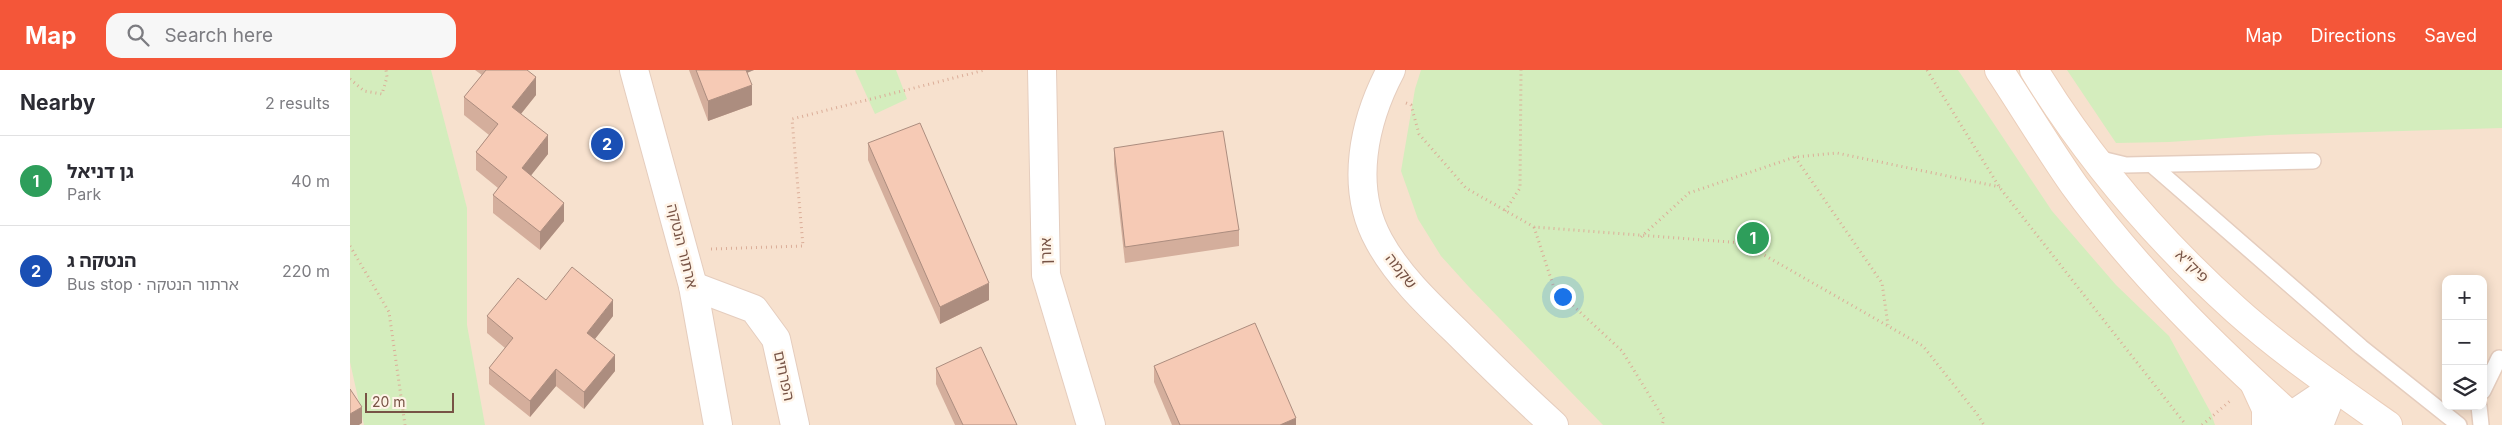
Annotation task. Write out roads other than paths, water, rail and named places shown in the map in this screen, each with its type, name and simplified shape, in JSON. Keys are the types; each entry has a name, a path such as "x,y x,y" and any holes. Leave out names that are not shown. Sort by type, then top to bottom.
{"street":[{"name":"ארתור הנטקה","path":"634,70 693,286 718,425"},
{"name":"אורן","path":"1042,70 1046,275 1091,425"},
{"path":"1999,70 2074,185 2145,272 2207,337 2253,381 2266,409 2286,423 2334,387"},
{"name":"פיק\"א","path":"2034,70 2093,157 2148,224 2237,311 2334,387 2388,425"},
{"name":"שקמה","path":"1385,81 1366,136 1362,170 1364,204 1378,240 1398,270 1426,302 1554,425"},
{"name":"הפרחים","path":"693,286 754,309 771,332 776,339 795,425"},
{"path":"2319,425 2334,387"}],"lane":[{"path":"2093,157 2126,165 2314,161"},
{"path":"2152,165 2361,347 2459,425"},
{"path":"2487,383 2499,358"},
{"path":"2479,410 2481,425"}],"place":[{"name":"הנטקה ג","path":"607,144"},
{"name":"גן דניאל","path":"1753,238"}]}
